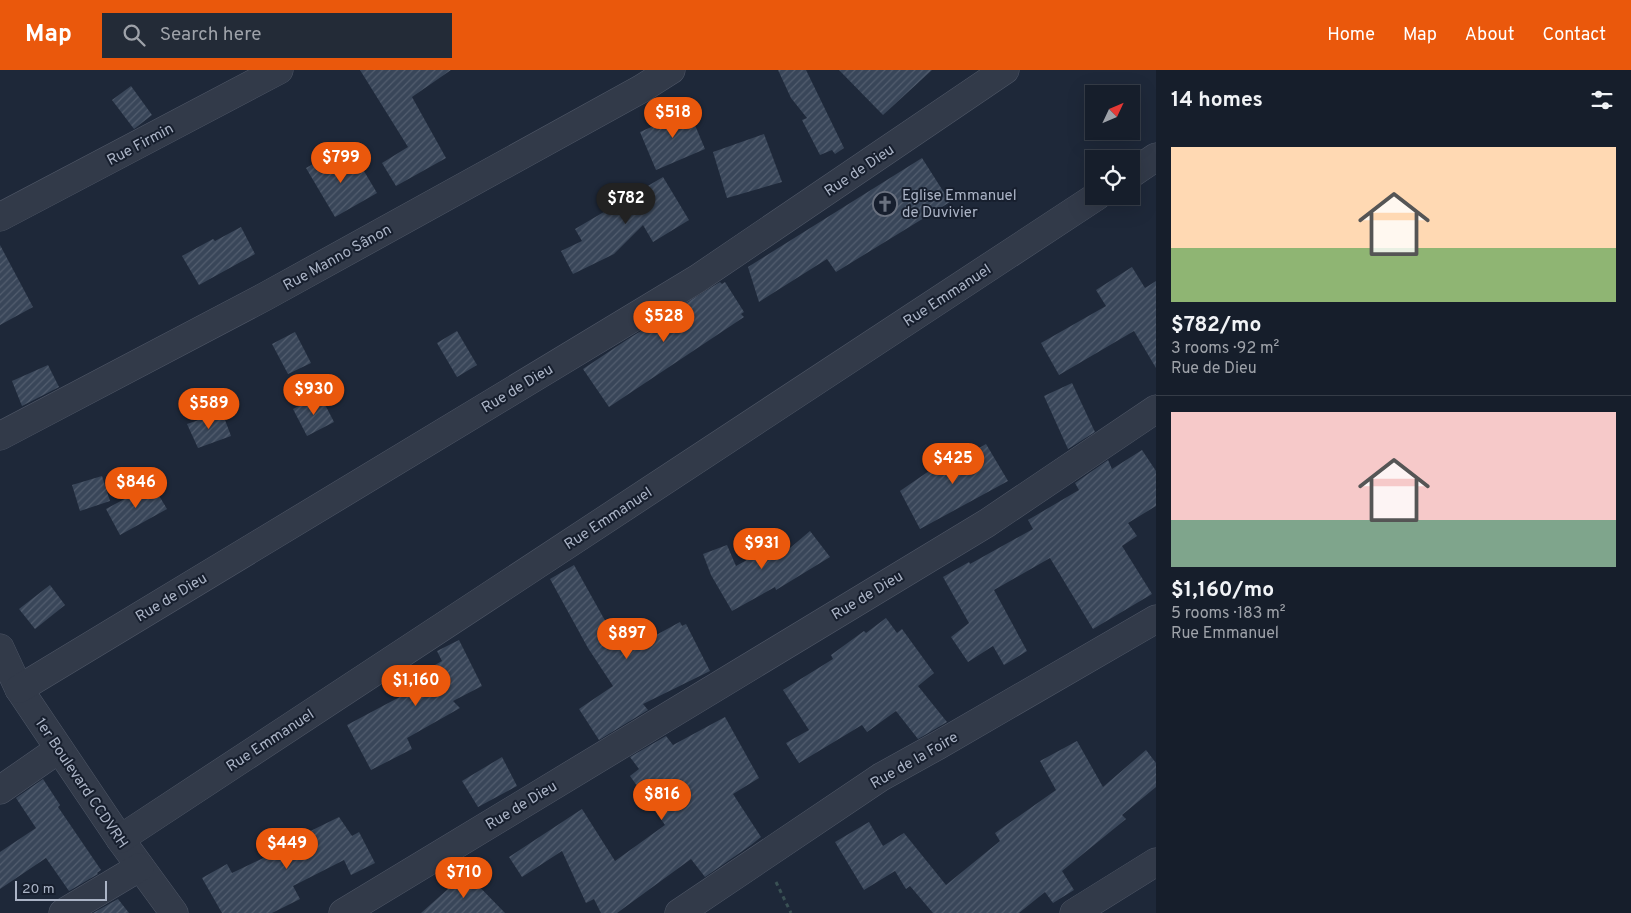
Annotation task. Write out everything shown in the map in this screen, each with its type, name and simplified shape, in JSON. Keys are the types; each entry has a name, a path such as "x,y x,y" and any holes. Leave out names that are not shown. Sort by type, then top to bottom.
{"street":[{"name":"Rue Firmin","path":"0,217 279,70"},
{"name":"Rue Manno Sânon","path":"0,436 266,296 641,89 671,70"},
{"name":"Rue de Dieu","path":"19,689 697,279 1006,70"},
{"path":"1140,168 1156,157"},
{"name":"Rue Emmanuel","path":"120,839 1085,204"},
{"name":"Rue de Dieu","path":"343,913 987,522 1156,409"},
{"name":"Rue de la Foire","path":"679,913 881,777 1156,618"},
{"name":"1er Boulevard CCDVRH","path":"0,648 19,689 120,839 174,913"},
{"path":"0,790 59,749"},
{"path":"1074,913 1156,862"},
{"path":"63,913 140,867"}],"building":[{"path":"360,70 451,70 412,97 446,158 396,186 382,163 408,147"},
{"path":"778,70 806,70 844,148 835,154 832,150 820,155 802,120 807,118 791,98"},
{"path":"839,70 932,70 883,115"},
{"path":"131,86 152,115 134,129 112,100"},
{"path":"687,106 705,149 656,170 640,132 665,121 663,117"},
{"path":"764,134 782,182 727,198 713,152"},
{"path":"329,155 336,167 355,156 377,193 335,217 306,168"},
{"path":"922,158 950,202 836,272 827,259 759,302 748,267"},
{"path":"663,177 689,220 653,242 643,225 614,254 573,274 561,251 582,241 575,229"},
{"path":"241,227 255,254 199,285 182,256 213,239 215,241"},
{"path":"0,245 33,307 0,325"},
{"path":"1132,267 1145,288 1156,281 1156,368 1134,331 1059,375 1041,343 1106,306 1096,290"},
{"path":"720,282 722,284 725,282 744,312 741,314 744,317 609,407 583,369"},
{"path":"457,331 477,365 457,377 437,343"},
{"path":"295,332 311,363 288,374 272,344"},
{"path":"48,365 59,387 22,406 12,381"},
{"path":"1072,383 1095,432 1068,449 1044,396"},
{"path":"320,395 334,422 307,436 293,409"},
{"path":"222,412 231,436 198,448 187,424"},
{"path":"986,444 1008,481 920,529 900,491 964,447 969,454"},
{"path":"1142,450 1156,471 1156,506 1128,523 1137,536 1122,546 1152,594 1093,629 1050,558 994,590 1027,651 1004,665 993,646 968,662 951,637 969,623 943,577 1033,529 1028,520 1079,490 1075,483 1108,460 1112,469"},
{"path":"102,476 110,501 80,511 72,485"},
{"path":"152,484 167,509 120,535 106,509"},
{"path":"810,531 830,557 776,590 775,587 732,611 711,575 703,554 727,545 736,566 754,556 755,559 778,546 783,554"},
{"path":"574,565 612,633 625,652 680,622 682,626 686,624 710,671 643,704 648,710 599,740 579,709 613,686 588,648 550,579"},
{"path":"50,585 65,605 35,629 19,609"},
{"path":"886,618 897,633 902,629 934,673 918,686 947,722 918,739 896,711 867,732 862,725 799,763 786,743 809,730 783,690 833,659 831,655"},
{"path":"459,640 482,686 453,701 460,708 407,738 412,749 371,770 347,725 411,691 405,682 442,661 437,651"},
{"path":"725,717 759,778 733,794 761,837 751,845 705,877 691,859 617,913 601,913 594,899 586,903 562,851 522,877 509,857 582,809 615,861 665,825 630,776 639,769 630,757 666,736 673,745"},
{"path":"1077,741 1103,787 1146,750 1156,763 1156,787 1122,815 1126,819 1062,871 1074,890 1053,903 1045,892 1019,913 933,913 910,886 906,889 895,871 864,890 835,842 869,822 883,846 904,833 946,885 1000,841 995,833 1056,790 1040,761"},
{"path":"502,757 517,786 478,807 462,781"},
{"path":"43,779 60,805 58,807 101,870 98,874 69,891 46,858 0,889 0,852 36,828 16,798"},
{"path":"339,817 352,836 359,832 375,863 351,875 344,860 293,886 300,899 272,913 222,913 202,878 227,864 232,873 280,850 278,847"},
{"path":"465,872 505,913 421,913 448,889"},
{"path":"118,899 129,913 93,913"}],"place":[{"name":"Eglise Emmanuel de Duvivier","path":"885,204"}]}
